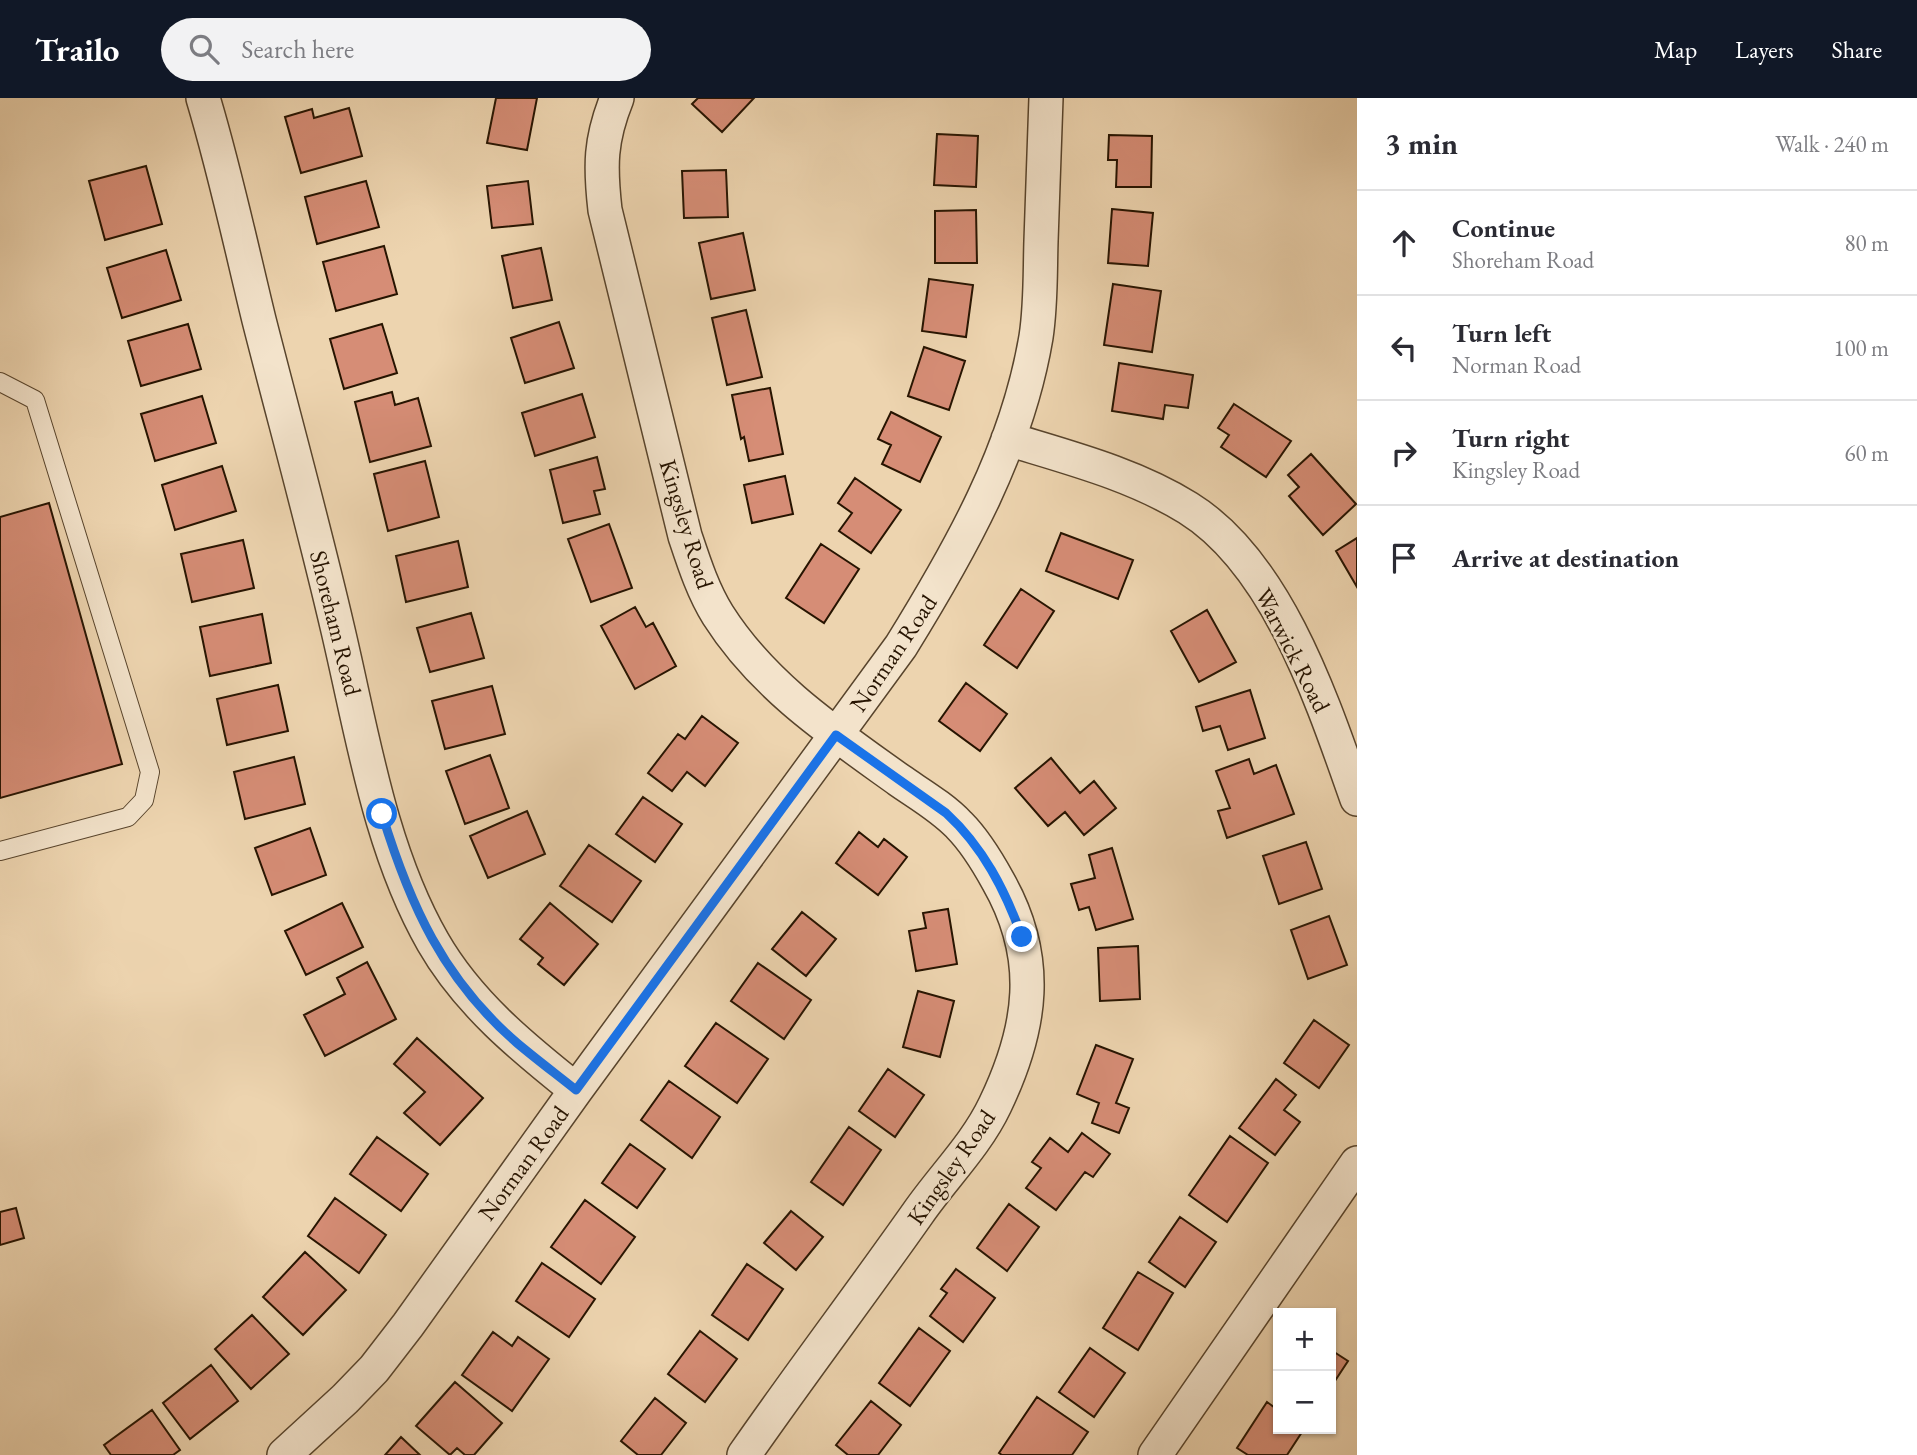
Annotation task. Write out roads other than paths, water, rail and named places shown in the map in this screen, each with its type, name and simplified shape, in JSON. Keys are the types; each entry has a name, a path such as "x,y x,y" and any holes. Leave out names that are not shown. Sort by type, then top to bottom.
{"street":[{"name":"Shoreham Road","path":"203,98 326,578 382,814 399,868 421,921 435,946 469,993 515,1042 576,1090"},
{"name":"Kingsley Road","path":"617,98 603,148 600,170 605,210 682,523 697,573 717,613 748,656 793,701 959,825 983,854 1008,898 1022,937 1028,970 1027,1004 1015,1056 995,1106 978,1135 926,1201 744,1455"},
{"name":"Norman Road","path":"284,1455 374,1369 408,1325 576,1090 901,646 944,576 983,503 1008,439 1021,402 1035,337 1046,98"},
{"name":"Warwick Road","path":"1008,439 1103,468 1142,484 1188,508 1219,532 1247,564 1276,607 1307,668 1357,799"},
{"path":"1155,1455 1357,1163"}],"lane":[{"path":"0,382 35,400 150,772 144,800 128,817 0,851"}]}
